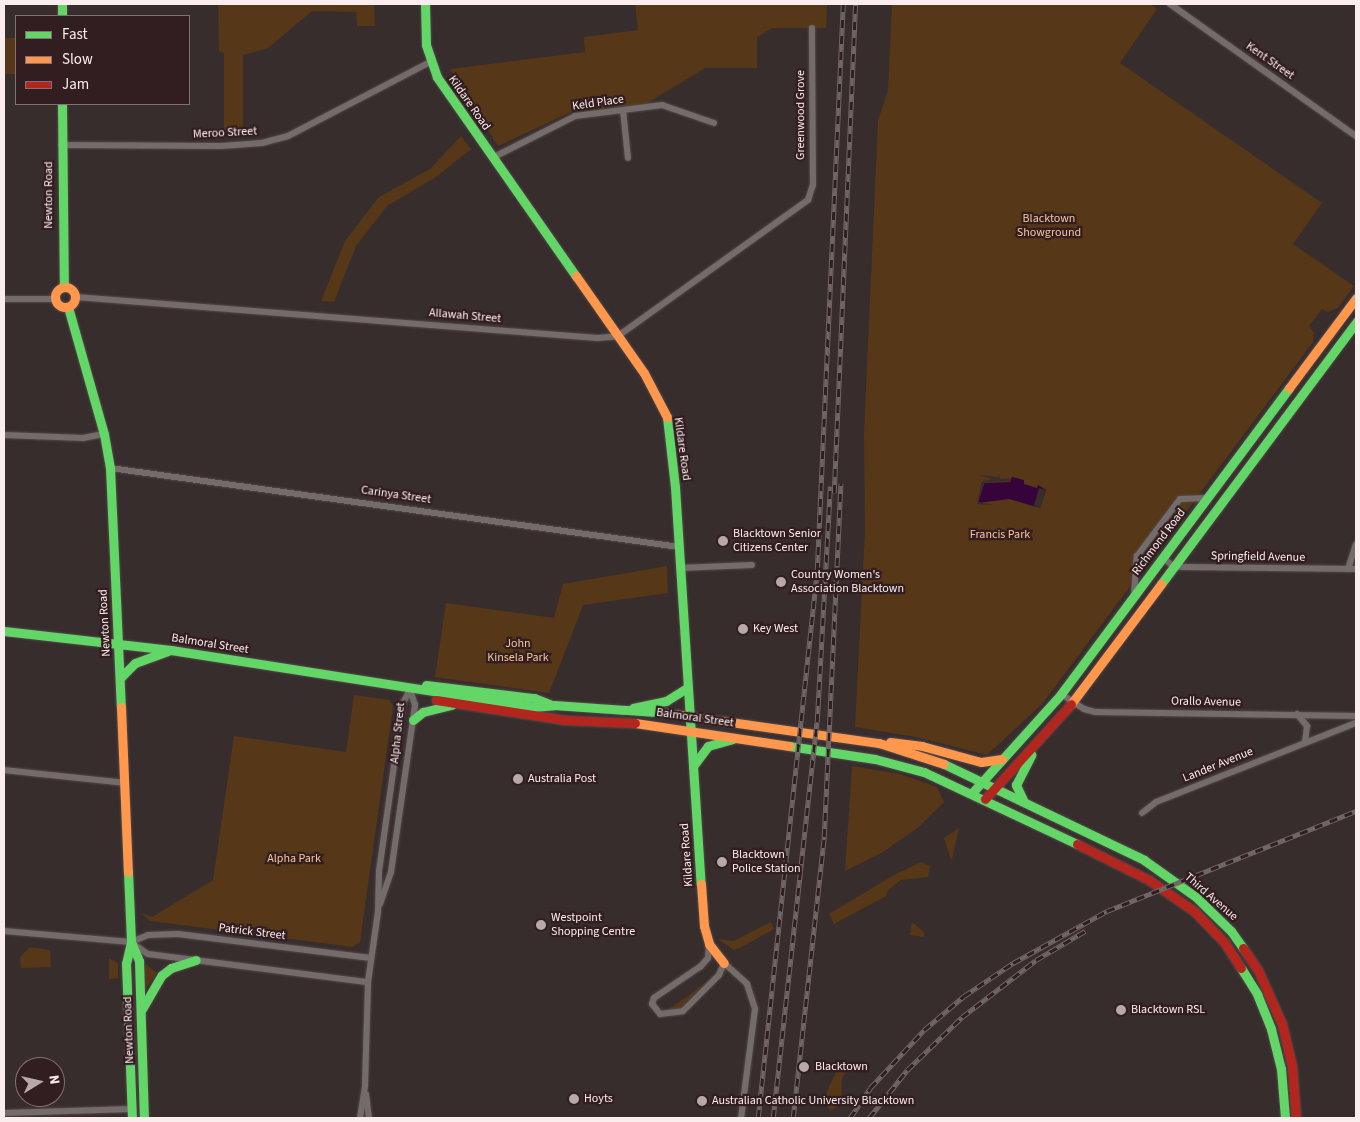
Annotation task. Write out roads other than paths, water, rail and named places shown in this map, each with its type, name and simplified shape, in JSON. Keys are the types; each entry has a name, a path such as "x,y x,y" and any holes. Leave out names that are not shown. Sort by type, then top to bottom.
{"main road":[{"name":"Kildare Road","path":"425,4 426,45 430,62 437,77 618,336 653,389 667,418 680,568 704,926 709,944 724,963"},
{"name":"Newton Road","path":"62,105 64,286"},
{"path":"64,286 71,288 76,297 68,307 59,306 55,299 57,291 64,286"},
{"name":"Richmond Road","path":"972,793 1061,694 1356,298"},
{"name":"Newton Road","path":"68,307 104,434 110,468 131,942 126,963 132,1114"},
{"name":"Richmond Road","path":"984,799 1073,702 1356,322"},
{"name":"Balmoral Street","path":"4,631 171,650 410,690 533,707 554,705 689,714 879,742 954,767 996,787"},
{"path":"120,678 135,663 171,650"},
{"path":"630,709 666,701 687,688"},
{"name":"Balmoral Street","path":"410,690 424,698 458,704 565,720 628,722 691,730 907,767 984,799"},
{"path":"412,720 423,712 458,704"},
{"path":"1023,800 1018,790 1017,779 1041,737"},
{"path":"693,767 700,753 711,744 740,738"},
{"path":"879,742 922,746 981,762 1002,760"},
{"name":"Third Avenue","path":"996,787 1144,860 1196,897 1231,930 1258,970 1282,1024 1292,1066 1296,1118"},
{"name":"Third Avenue","path":"984,799 1149,880 1194,911 1214,932 1236,959 1264,1010 1281,1069 1285,1118"},
{"name":"Newton Road","path":"131,942 138,961 144,1118"},
{"path":"140,1015 147,995 162,974 171,968 196,960"}],"street":[{"name":"Kent Street","path":"1170,4 1356,136"},
{"name":"Greenwood Grove","path":"618,336 808,200 813,185 812,28"},
{"name":"Meroo Street","path":"61,145 221,146 262,143 288,136 430,62"},
{"name":"Keld Place","path":"492,158 570,118 662,104 714,123"},
{"path":"622,110 628,158"},
{"name":"Allawah Street","path":"76,297 598,338 618,336"},
{"path":"4,299 55,299"},
{"path":"4,435 83,438 104,434"},
{"name":"Carinya Street","path":"110,468 678,547"},
{"path":"1134,596 1137,556 1180,499 1208,498"},
{"path":"1348,569 1356,544"},
{"path":"1163,558 1174,566"},
{"path":"680,568 752,565"},
{"name":"Springfield Avenue","path":"1174,566 1356,569"},
{"name":"Alpha Street","path":"378,912 391,872 415,704 410,690"},
{"name":"Alpha Street","path":"360,1118 365,1085 368,982 378,912 379,871 403,702 410,690"},
{"name":"Orallo Avenue","path":"1061,694 1095,712 1356,716"},
{"path":"1297,714 1307,726 1305,742"},
{"name":"Lander Avenue","path":"1142,812 1156,802 1356,723"},
{"path":"4,770 125,783"},
{"name":"Patrick Street","path":"4,931 131,942 148,935 178,934 371,958"},
{"name":"Patrick Street","path":"131,942 148,954 368,982"},
{"path":"709,944 708,958 701,966 654,998 652,1004 654,1011 663,1015 683,1011 719,975 724,963 747,984 756,1010 741,1118"},
{"name":"Alpha Street","path":"365,1085 369,1118"},
{"path":"4,1112 132,1114"}],"railway":[{"path":"758,1118 817,571 843,4"},
{"path":"834,493 855,4"},
{"path":"793,1118 824,837 841,483"},
{"path":"773,1118 817,722 830,486"},
{"path":"850,1118 870,1088 924,1030 964,996 1013,963 1107,911 1356,811"},
{"path":"869,1118 907,1070 962,1017 1036,960 1085,931"}],"place":[{"name":"Blacktown Senior Citizens Center","path":"723,541"},
{"name":"Country Women's Association Blacktown","path":"781,582"},
{"name":"Key West","path":"743,629"},
{"name":"Australia Post","path":"518,779"},
{"name":"Blacktown Police Station","path":"722,862"},
{"name":"Westpoint Shopping Centre","path":"541,925"},
{"name":"Blacktown RSL","path":"1121,1010"},
{"name":"Blacktown","path":"804,1067"},
{"name":"Hoyts","path":"574,1099"},
{"name":"Australian Catholic University Blacktown","path":"702,1101"}],"park label":[{"name":"Blacktown Showground","path":"1049,226"},
{"name":"Francis Park","path":"1000,535"},
{"name":"John Kinsela Park","path":"518,651"},
{"name":"Alpha Park","path":"294,859"}]}
